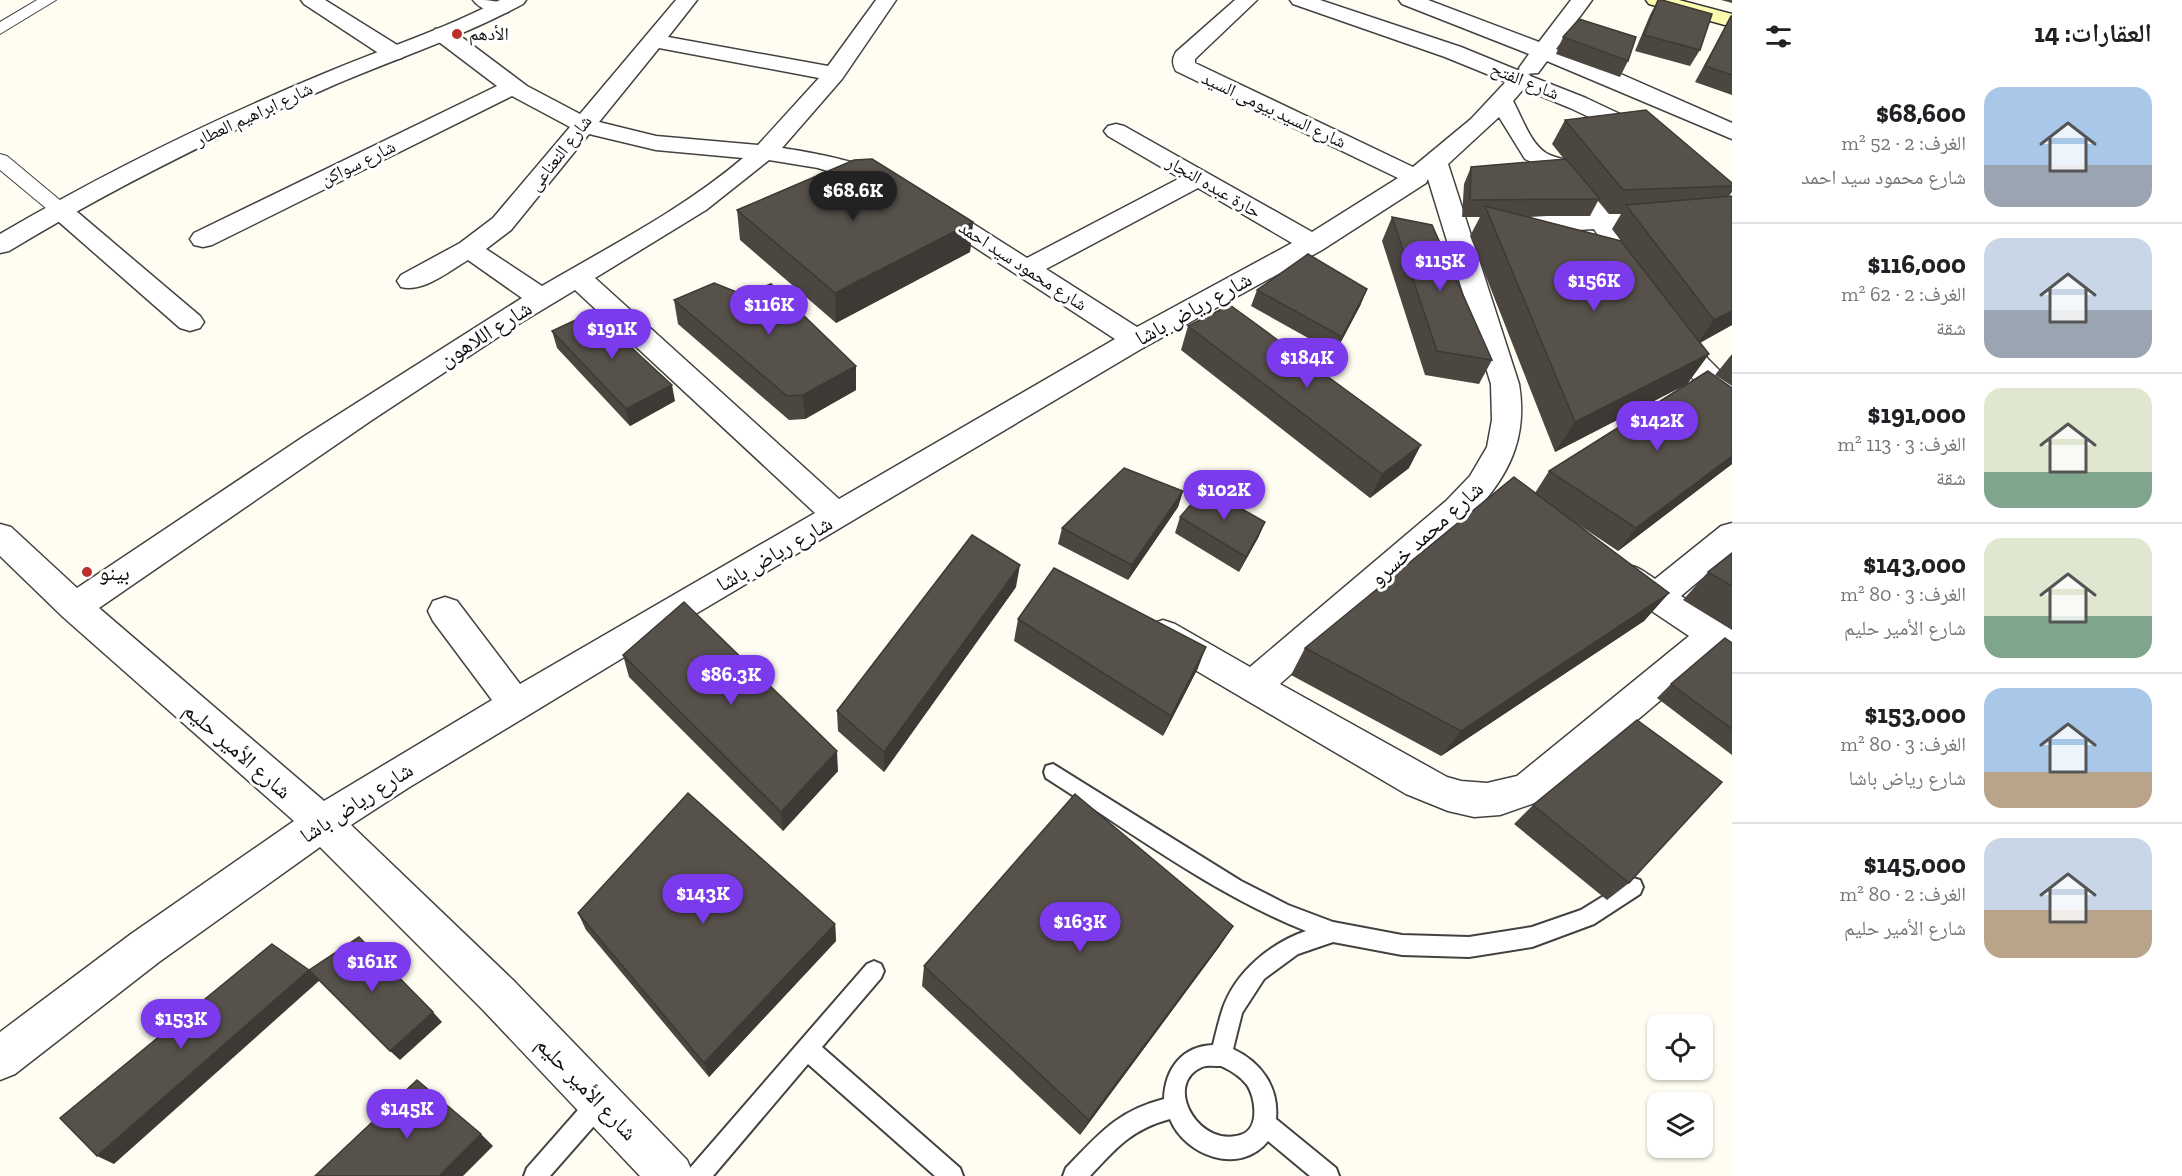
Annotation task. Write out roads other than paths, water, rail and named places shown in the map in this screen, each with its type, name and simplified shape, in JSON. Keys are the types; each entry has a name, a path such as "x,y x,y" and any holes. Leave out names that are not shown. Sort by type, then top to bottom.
{"main road":[{"path":"1656,0 1732,21"}],"street":[{"path":"0,29 48,0"},
{"path":"311,0 394,53"},
{"name":"شارع النعناعى","path":"410,281 487,237 515,210 582,124 687,0"},
{"name":"شارع السيد بيومى السيد","path":"1247,0 1184,57 1184,66 1427,171"},
{"name":"شارع الفتح","path":"1300,0 1385,27 1512,91 1618,120 1670,148"},
{"name":"شارع الفتح","path":"1409,0 1545,51 1732,132"},
{"name":"شارع رياض باشا","path":"0,1059 149,946 321,823 515,704 1136,339 1351,222 1427,171 1476,130 1545,51 1582,0"},
{"name":"شارع اللاهون","path":"75,607 292,459 540,298 648,236 711,195 763,153 801,116 834,74 880,1"},
{"name":"شارع ابراهيم العطار","path":"0,245 60,210 218,129 443,34 500,3"},
{"name":"شارع محمود سيد احمد","path":"443,34 512,87 540,105 582,124 664,144 763,153 808,159 852,169 905,193 1028,268 1136,339"},
{"path":"652,40 834,74"},
{"name":"شارع سواكن","path":"203,239 512,87"},
{"path":"1512,91 1534,154 1566,168 1698,366 1732,400"},
{"name":"حارة عبده النجار","path":"1116,131 1312,244"},
{"path":"0,160 190,322"},
{"name":"شارع محمد خسرو","path":"1253,686 1451,513 1486,478 1499,456 1506,432 1509,409 1475,228 1427,171"},
{"path":"1028,268 1198,178"},
{"path":"1475,228 1649,219"},
{"path":"469,249 540,298"},
{"path":"576,277 838,516"},
{"path":"1486,478 1513,497"},
{"name":"شارع الأمير حليم","path":"0,536 75,607 237,746 321,823 498,995 672,1176"},
{"path":"1656,597 1732,536"},
{"path":"1141,621 1419,782 1449,796 1479,801 1507,798 1530,788 1723,641 1604,562"},
{"path":"445,611 515,704"}],"lane":[{"path":"1053,772 1234,888 1282,912 1333,932 1402,945 1469,947 1532,937 1587,917 1633,887"},
{"path":"1221,1055 1233,1009 1257,972 1292,946 1333,932"},
{"path":"698,1176 874,971"},
{"path":"808,1049 952,1176"},
{"path":"1221,1055 1241,1064 1257,1081 1266,1103 1264,1124 1252,1143 1231,1151 1207,1146 1187,1129 1175,1107 1175,1084 1183,1067 1200,1056 1221,1055"},
{"path":"535,1176 601,1101"},
{"path":"1074,1176 1116,1132 1144,1115 1175,1107"},
{"path":"1264,1124 1328,1176"}],"place":[{"name":"الأدهم","path":"457,34"},
{"name":"بينو","path":"87,572"}]}
